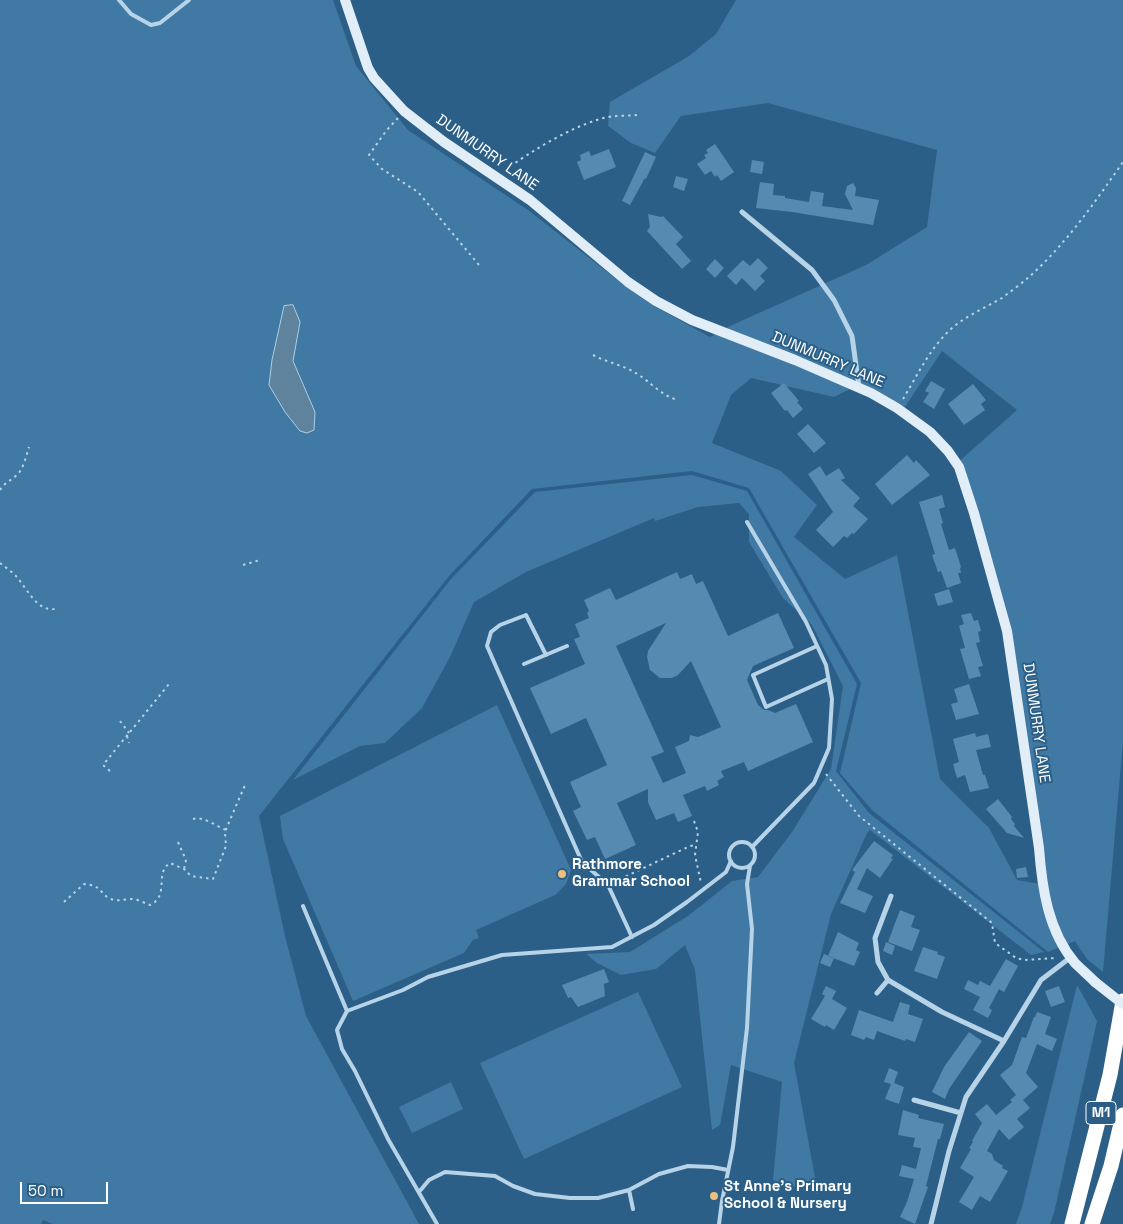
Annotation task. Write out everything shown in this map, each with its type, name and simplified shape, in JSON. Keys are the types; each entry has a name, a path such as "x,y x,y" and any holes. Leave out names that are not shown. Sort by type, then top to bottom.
{"highway":[{"name":"M1","path":"1072,1224 1110,1076 1123,1002"},
{"name":"M1","path":"1092,1224 1111,1166 1123,1115"}],"street":[{"name":"DUNMURRY LANE","path":"345,0 368,68 379,84 404,111 444,142 530,200 628,282 656,302 692,320 859,387 896,408 930,432 948,451 958,467 974,513 1007,631 1039,848 1042,884 1047,907 1055,930 1071,957 1095,982 1123,1002"},
{"path":"742,212 812,270 834,300 852,336 859,387"},
{"path":"891,896 875,938 878,962 888,980 942,1012 1004,1041"},
{"path":"931,1224 949,1151 966,1097 1004,1041 1041,980 1071,957"},
{"path":"877,993 888,980"},
{"path":"914,1100 961,1112"}],"lane":[{"path":"119,0 131,14 151,25 160,23 189,0"},
{"path":"747,522 806,622 826,665 832,699 829,748 814,783 752,848"},
{"path":"532,612 500,625 491,632 487,646 582,862 608,885 632,937"},
{"path":"526,615 546,655"},
{"path":"524,664 567,646"},
{"path":"817,646 753,676 766,707 828,679"},
{"path":"437,1224 388,1139 355,1071 342,1050 337,1030 347,1011 403,990 428,977 502,955 612,947 654,925 703,890 726,872 731,861 731,850 737,844 745,843 752,848 755,855 750,866 747,884 752,929 747,1028 733,1148 719,1224"},
{"path":"731,861 737,867 746,868 750,866"},
{"path":"303,906 347,1011"},
{"path":"419,1192 429,1180 445,1172 495,1176 535,1194 570,1198 598,1198 628,1190 659,1174 688,1166 728,1170"},
{"path":"628,1190 633,1209"}],"path":[{"path":"404,111 370,155 382,169 418,192 479,265"},
{"path":"495,178 529,153 580,126 601,118 638,115"},
{"path":"896,408 934,349 950,330 1002,297 1029,277 1062,243 1123,162"},
{"path":"593,355 634,372 671,398 678,400"},
{"path":"0,490 5,482 21,470 29,447"},
{"path":"243,566 260,560"},
{"path":"0,563 15,575 31,598 47,609 58,608"},
{"path":"110,771 103,765 169,684"},
{"path":"120,721 128,734 129,743"},
{"path":"821,767 859,816 992,924 995,943 1016,958 1025,960 1071,957"},
{"path":"64,902 84,884 94,885 112,900 136,900 150,905 161,894 163,872 166,866 170,864 184,869 191,876 213,878 226,846 226,830 245,785"},
{"path":"193,819 206,820 226,830"},
{"path":"694,820 698,832 695,855 703,890"},
{"path":"178,842 186,860 184,869"},
{"path":"608,885 690,846 696,845"}],"shaded area":[{"path":"0,0 333,0 356,66 408,130 528,210 654,306 710,337 730,326 866,265 927,227 937,150 768,103 681,116 655,153 631,143 608,126 610,102 689,56 716,34 736,0 1123,0 1123,741 1103,972 1087,959 1075,941 1048,952 872,810 840,773 861,683 749,488 692,471 532,489 449,576 259,816 285,936 306,1016 419,1224 53,1224 43,1220 41,1224 0,1224","holes":["942,351 1017,410 956,464 1007,631 1041,884 1017,880 989,828 940,779 897,555 845,579 794,537 817,505 781,471 712,443 731,395 751,378 834,397 860,384 905,407"]},
{"path":"293,305 300,322 293,361 315,412 314,430 307,433 300,431 285,412 269,385 272,360 284,306"},
{"path":"692,475 747,491 857,684 836,771 869,813 1044,952 1031,955 870,830 867,833 831,914 794,1063 818,1194 773,1180 782,1082 731,1065 720,1125 712,1130 695,970 685,945 656,969 621,975 597,963 586,954 630,952 688,916 732,881 758,877 792,832 831,769 843,686 812,625 783,598 749,542 749,514 739,503 698,507 655,521 654,518 526,572 474,602 450,657 422,708 385,743 360,746 293,780 451,579 535,492"},
{"path":"497,705 571,870 566,884 555,895 476,930 479,938 473,940 464,953 353,1001 283,839 280,816"},
{"path":"1077,985 1097,1021 1054,1213 1050,1224 1016,1224 1022,1207"},
{"path":"638,992 682,1087 524,1159 480,1063"},
{"path":"451,1082 463,1109 412,1133 399,1107"}],"building":[{"path":"715,144 734,172 721,181 711,171 705,175 697,164 706,158 704,155 708,153 706,150"},
{"path":"609,149 616,167 584,180 577,162 581,160 580,155 589,151 591,156"},
{"path":"645,152 656,157 646,179 630,205 622,201"},
{"path":"752,160 764,162 762,174 750,172"},
{"path":"676,176 688,179 684,191 673,187"},
{"path":"760,182 774,184 773,195 809,202 811,191 824,193 822,206 853,210 845,194 847,186 853,183 856,188 855,196 879,200 873,225 756,208"},
{"path":"648,214 663,216 683,237 676,244 691,261 682,269 647,231 650,227"},
{"path":"758,258 768,268 760,276 765,281 755,291 742,278 736,285 727,276 743,260 750,266"},
{"path":"715,259 724,268 715,278 706,269"},
{"path":"931,381 945,389 934,409 923,402 929,393 925,391"},
{"path":"784,383 803,409 793,418 771,393"},
{"path":"973,384 986,400 981,404 985,410 964,425 948,404"},
{"path":"808,424 826,443 814,453 797,434"},
{"path":"907,455 914,463 916,460 930,475 892,505 875,484"},
{"path":"820,466 826,476 839,468 845,478 841,480 860,498 853,506 868,519 854,534 852,533 847,538 844,536 833,547 816,530 833,512 808,474"},
{"path":"942,495 945,507 939,509 943,523 941,524 949,550 955,548 961,567 961,573 958,573 961,583 947,588 941,571 938,572 932,555 935,554 919,502"},
{"path":"677,572 680,579 692,574 696,584 703,581 728,636 778,613 794,648 753,666 747,680 758,705 764,710 775,713 796,704 813,742 748,771 744,762 721,771 724,777 717,781 719,785 707,791 705,786 683,795 692,816 678,822 674,813 656,820 648,802 648,789 617,803 636,845 605,859 595,837 587,840 573,811 581,807 570,782 607,765 586,718 551,734 530,688 585,664 574,639 580,637 575,624 589,618 587,613 589,611 584,600 610,588 616,600","holes":["666,623 648,651 647,657 650,670 660,678 672,678 678,675 691,661 721,727 698,737 690,735 689,741 675,747 686,773 663,783 651,757 664,752 616,646"]},
{"path":"949,589 953,602 938,606 934,594"},
{"path":"971,613 974,621 978,620 981,631 978,632 980,642 976,643 983,666 978,667 981,676 969,679 960,649 965,648 959,626 964,624 961,615"},
{"path":"969,684 979,714 956,720 951,704 958,702 954,689"},
{"path":"975,733 976,737 988,734 991,747 976,750 989,788 970,792 965,775 957,778 953,764 959,762 953,739"},
{"path":"998,799 1012,817 1014,826 1024,838 1007,833 986,809"},
{"path":"874,841 893,855 891,858 893,859 880,878 867,868 857,889 873,896 865,913 840,903 855,872 852,870"},
{"path":"1026,867 1028,877 1017,878 1016,869"},
{"path":"900,910 915,916 911,927 920,930 912,951 888,942"},
{"path":"838,932 859,943 856,950 860,952 854,966 828,956"},
{"path":"886,942 895,946 892,955 883,951"},
{"path":"923,947 938,952 937,954 945,957 937,979 914,971"},
{"path":"824,954 834,958 830,967 820,963"},
{"path":"1006,959 1018,966 1004,992 999,989 989,1008 992,1010 988,1018 973,1010 980,997 964,989 968,980 978,985 980,981 990,986"},
{"path":"604,969 609,982 604,984 605,996 578,1007 571,997 568,998 562,985"},
{"path":"826,986 836,991 832,999 847,1008 834,1030 811,1019 825,996 822,994"},
{"path":"1059,986 1065,1002 1051,1007 1045,991"},
{"path":"900,1002 910,1005 908,1014 923,1019 915,1042 906,1039 905,1041 877,1031 874,1040 866,1037 864,1040 851,1035 859,1010 893,1022"},
{"path":"1037,1012 1051,1017 1045,1034 1057,1039 1052,1051 1037,1044 1026,1073 1038,1087 1023,1100 1030,1108 1017,1119 1024,1127 1009,1140 999,1129 987,1151 992,1154 994,1160 1003,1166 1002,1168 1008,1171 990,1202 980,1196 972,1210 959,1202 974,1177 960,1168 971,1149 969,1148 982,1123 975,1114 987,1104 996,1115 1012,1102 1010,1100 1016,1095 1000,1075 1012,1065 1022,1037 1026,1038"},
{"path":"969,1032 982,1041 949,1089 945,1099 932,1092 944,1067"},
{"path":"889,1068 898,1072 894,1083 904,1087 899,1104 885,1099 891,1084 884,1082"},
{"path":"903,1110 919,1115 918,1118 944,1124 940,1139 938,1139 926,1186 928,1187 915,1224 900,1217 914,1179 899,1176 902,1165 916,1169 921,1148 913,1147 915,1138 898,1135"}],"place":[{"name":"Rathmore Grammar School","path":"562,874"},
{"name":"St Anne's Primary School & Nursery","path":"714,1196"}]}
